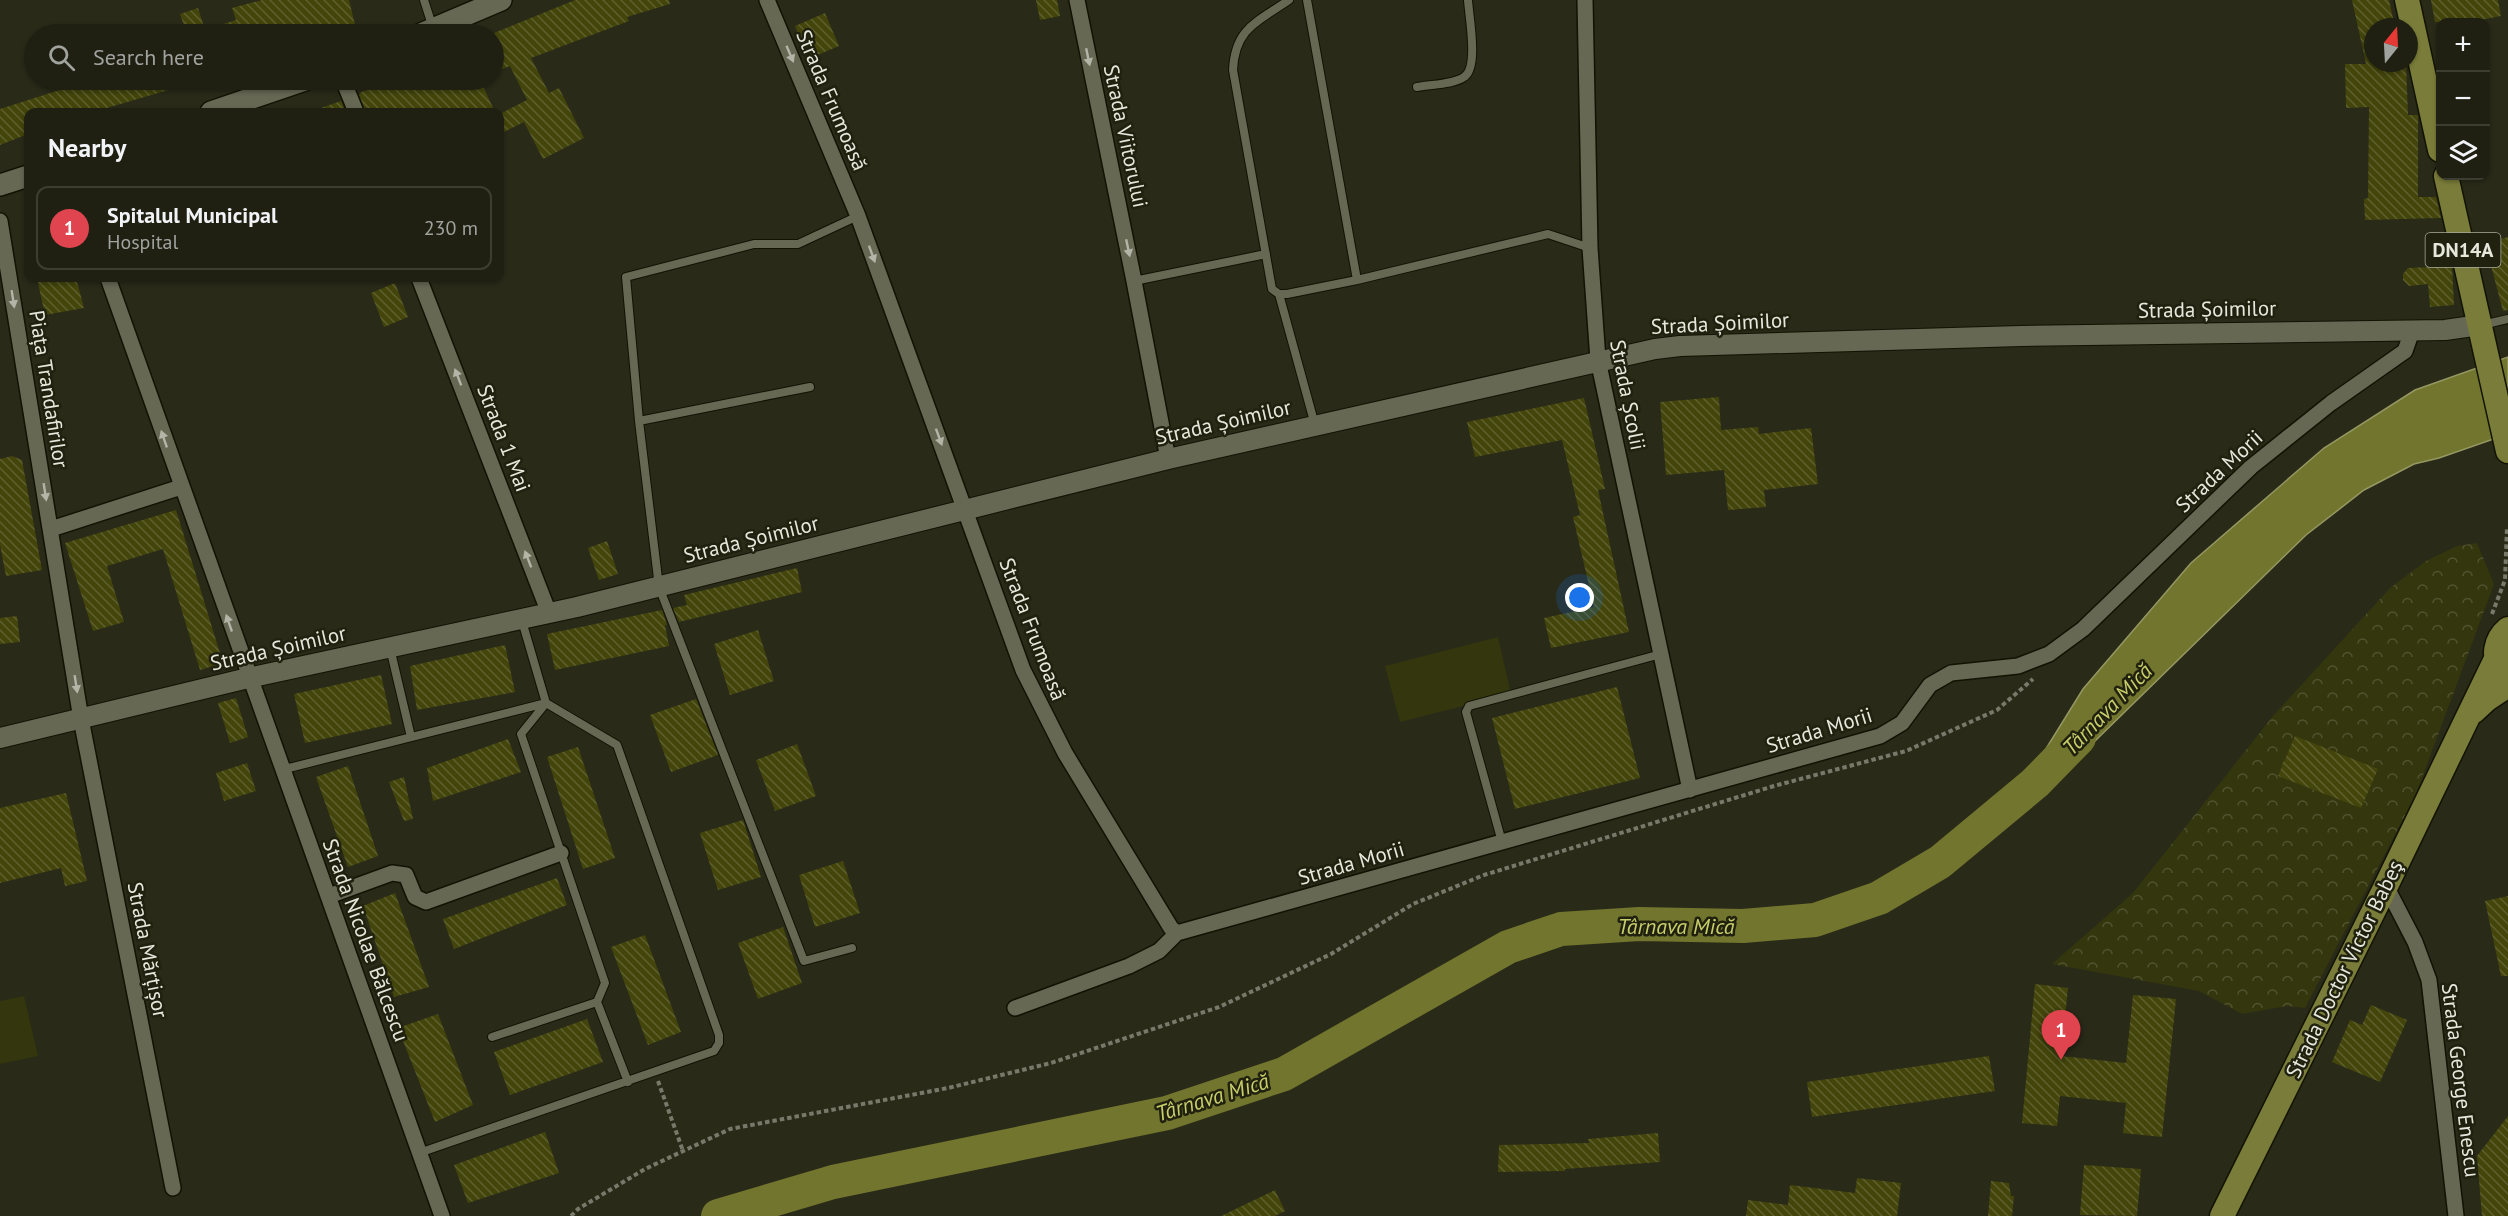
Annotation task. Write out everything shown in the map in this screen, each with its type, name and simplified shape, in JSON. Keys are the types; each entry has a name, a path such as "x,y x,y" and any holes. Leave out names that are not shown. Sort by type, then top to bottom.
{"main road":[{"path":"441,24 472,6 501,0"},
{"path":"2406,0 2436,132"},
{"path":"224,108 276,90"},
{"path":"0,185 24,177"},
{"name":"DN14A","path":"2447,180 2508,451"},
{"name":"Strada Doctor Victor Babeş","path":"2222,1216 2386,886 2464,722 2502,668 2499,639 2508,629"},
{"path":"2464,722 2487,699 2508,685"}],"street":[{"name":"Strada Frumoasă","path":"767,0 858,216 1023,670 1044,715 1171,928 1177,933"},
{"name":"Strada Viitorului","path":"1077,0 1168,459"},
{"name":"Strada Școlii","path":"1585,0 1590,248 1598,360 1690,790"},
{"path":"347,90 354,108"},
{"name":"Piața Trandafirilor","path":"0,221 81,719"},
{"path":"109,282 248,678"},
{"name":"Strada 1 Mai","path":"421,282 549,613"},
{"name":"Strada Șoimilor","path":"0,738 248,678 521,620 1168,459 1598,360 1680,346 2021,336 2462,329 2482,332"},
{"name":"Strada Morii","path":"1177,933 1880,736 1902,723 1930,685 1951,673 2018,666 2049,654 2083,628 2251,467 2288,436 2405,351 2410,343 2412,331"},
{"path":"51,529 181,487"},
{"name":"Strada Nicolae Bălcescu","path":"248,678 329,896 442,1216"},
{"name":"Strada Mărțișor","path":"81,719 173,1188"},
{"path":"329,896 392,873 406,875 415,897 426,902 561,853"},
{"name":"Strada George Enescu","path":"2386,886 2415,942 2429,980 2456,1216"},
{"path":"1015,1008 1129,966 1160,951 1177,933"}],"lane":[{"path":"424,0 426,24"},
{"path":"1289,0 1249,27 1239,39 1234,52 1233,70 1272,289 1279,294 1316,425"},
{"path":"1307,0 1357,280"},
{"path":"1417,87 1452,81 1464,77 1471,70 1468,0"},
{"path":"852,948 804,961 659,587 639,421 626,277 754,244 798,244 858,216"},
{"path":"1279,294 1357,280 1548,234 1590,248"},
{"path":"1134,280 1266,254"},
{"path":"2482,332 2508,319"},
{"path":"639,421 810,387"},
{"path":"419,1153 714,1051 720,1043 617,745 546,703 521,620"},
{"path":"390,648 411,737"},
{"path":"1502,842 1466,712 1470,706 1661,654"},
{"path":"281,770 546,703"},
{"path":"546,703 520,734 605,983 597,1002 628,1082"},
{"path":"492,1037 597,1002"}],"path":[{"path":"571,1216 578,1209 645,1169 730,1129 948,1088 1050,1063 1219,1007 1331,954 1413,904 1484,875 1774,786 1906,751 1997,710 2042,672 2049,654"},
{"path":"655,1072 683,1151"}],"green space":[{"path":"2477,543 2494,584 2416,794 2305,1008 2287,1006 2242,1014 2199,991 2052,964 2133,893 2273,716 2390,588 2426,561 2457,546"},
{"path":"1498,637 1511,694 1400,722 1385,666"},
{"path":"24,996 38,1056 0,1064 0,1001"}],"water":[{"path":"2508,357 2508,434 2439,458 2414,464 2364,490 2306,535 2054,781 2039,760 2083,689 2191,563 2324,448 2415,390"}],"building":[{"path":"262,0 349,0 355,24 224,24 236,20 232,8"},
{"path":"575,0 669,0 670,4 627,17 629,21 531,58 549,93 559,88 584,138 543,159 524,122 504,132 504,112 527,100 510,66 504,68 504,29"},
{"path":"1036,0 1057,0 1060,16 1040,20"},
{"path":"2352,0 2389,0 2393,18 2364,18 2364,55"},
{"path":"2431,0 2498,0 2501,16 2436,18 2435,22"},
{"path":"198,8 203,24 184,24 180,14"},
{"path":"825,13 839,46 808,59 795,26"},
{"path":"2345,64 2364,64 2364,72 2406,72 2408,115 2418,115 2418,197 2436,197 2441,218 2365,220 2364,199 2368,198 2369,107 2346,108"},
{"path":"60,90 168,90 107,108 24,108 24,136 0,145 0,109"},
{"path":"367,90 485,90 493,108 364,108 359,95"},
{"path":"341,101 344,108 321,108"},
{"path":"2508,237 2508,310 2503,311 2485,243"},
{"path":"2452,266 2454,305 2430,307 2428,284 2409,286 2403,280 2403,274 2408,268"},
{"path":"38,282 77,282 84,308 45,315"},
{"path":"395,283 408,317 384,327 371,293"},
{"path":"1719,397 1721,430 1758,427 1759,434 1811,428 1818,484 1764,490 1766,507 1728,510 1724,470 1666,475 1660,402"},
{"path":"1584,398 1605,489 1598,490 1629,632 1551,648 1544,618 1594,607 1573,517 1580,515 1562,440 1475,457 1467,422"},
{"path":"12,456 22,460 42,570 6,576 0,545 0,459"},
{"path":"176,510 223,663 200,670 163,549 107,566 124,622 93,631 65,543"},
{"path":"607,541 618,574 599,580 588,548"},
{"path":"797,568 802,592 679,622 673,608 687,605 684,595"},
{"path":"662,610 667,625 665,625 669,646 555,670 547,634"},
{"path":"17,616 20,642 0,644 0,618"},
{"path":"758,630 774,681 730,695 714,644"},
{"path":"505,645 515,692 417,710 410,666"},
{"path":"381,675 392,724 305,743 294,694"},
{"path":"1617,687 1640,778 1515,809 1492,718"},
{"path":"236,698 248,737 230,743 218,703"},
{"path":"696,699 718,755 671,772 650,715"},
{"path":"2295,736 2378,769 2361,808 2278,776"},
{"path":"508,739 521,772 433,801 427,768"},
{"path":"797,744 816,796 775,811 756,760"},
{"path":"578,747 615,858 583,869 547,757"},
{"path":"247,763 256,791 224,801 216,773"},
{"path":"348,766 378,856 348,867 316,777"},
{"path":"404,777 413,819 404,821 389,782"},
{"path":"66,793 87,881 65,886 61,868 0,883 0,808"},
{"path":"743,820 761,877 718,890 700,833"},
{"path":"843,861 860,913 815,927 799,875"},
{"path":"557,878 567,905 454,949 443,919"},
{"path":"395,893 429,987 394,997 363,906"},
{"path":"2508,896 2508,976 2501,976 2485,901"},
{"path":"783,927 802,983 758,999 738,943"},
{"path":"645,935 681,1032 648,1045 611,947"},
{"path":"2035,984 2068,988 2061,1056 2126,1063 2133,995 2176,999 2162,1137 2123,1133 2126,1103 2060,1096 2057,1126 2022,1123"},
{"path":"2371,1005 2407,1020 2380,1082 2332,1062 2350,1020 2362,1025"},
{"path":"438,1014 473,1105 435,1122 398,1028"},
{"path":"587,1019 603,1062 510,1095 494,1052"},
{"path":"1989,1056 1995,1091 1812,1117 1807,1082"},
{"path":"2508,1116 2508,1216 2482,1216 2477,1156"},
{"path":"545,1132 559,1173 468,1203 454,1165"},
{"path":"1658,1133 1660,1162 1565,1169 1565,1171 1498,1172 1499,1145 1589,1143 1588,1139"},
{"path":"2084,1165 2141,1169 2137,1216 2080,1215"},
{"path":"1857,1178 1901,1183 1897,1216 1746,1216 1748,1200 1788,1205 1790,1185 1855,1193"},
{"path":"1991,1181 2009,1183 2011,1196 2014,1196 2012,1216 1988,1216"},
{"path":"1275,1190 1285,1211 1275,1216 1221,1216"}],"waterway":[{"name":"Târnava Mică","path":"718,1216 833,1182 1167,1113 1284,1074 1508,947 1561,929 1639,924 1743,926 1815,920 1879,898 1940,862 2035,783 2079,738"}],"place":[{"name":"Spitalul Municipal","path":"2061,1060"}]}
